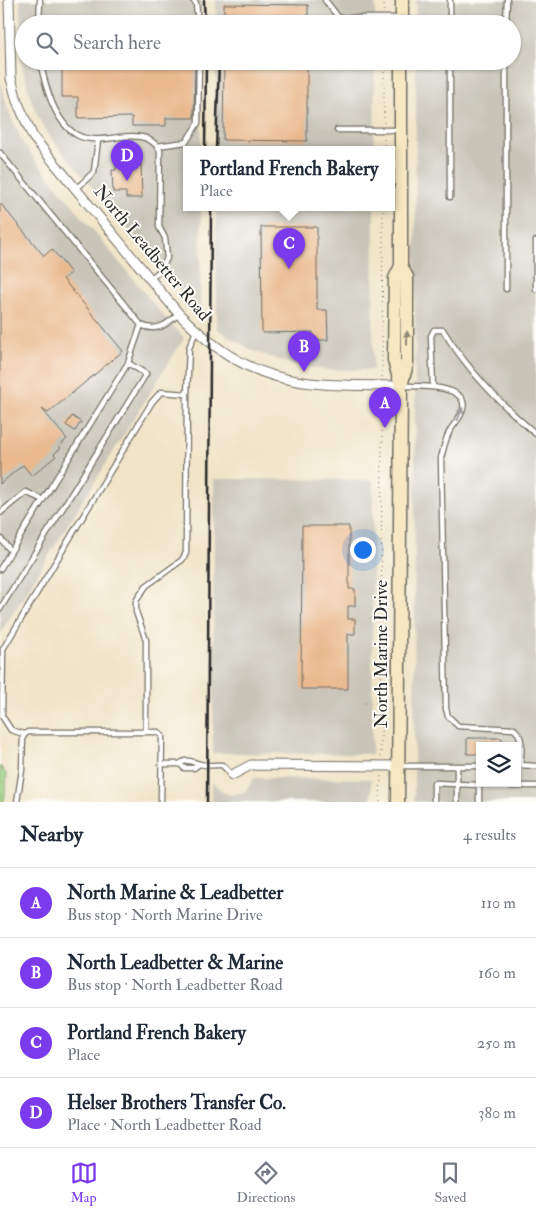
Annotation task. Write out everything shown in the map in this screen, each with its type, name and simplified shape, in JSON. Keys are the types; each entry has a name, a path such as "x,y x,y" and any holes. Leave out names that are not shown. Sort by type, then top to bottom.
{"main road":[{"path":"402,0 402,15"},
{"name":"North Marine Drive","path":"398,802 400,386 407,364 407,277 401,266 402,70"}],"street":[{"name":"North Leadbetter Road","path":"8,0 11,78 17,101 32,137 179,314 196,331 232,358 281,378 314,384 400,386"},
{"path":"232,775 251,765 398,766"}],"lane":[{"path":"39,15 40,0"},
{"path":"193,0 196,3 197,15"},
{"path":"325,0 337,15"},
{"path":"450,0 450,15"},
{"path":"506,0 506,15"},
{"path":"42,70 46,87 59,115 71,130 79,136 98,140 138,136 147,139 157,146 161,154 159,227 165,238 167,258 161,270 150,279"},
{"path":"157,146 186,142 198,123 199,70"},
{"path":"450,70 450,197"},
{"path":"506,70 506,289"},
{"path":"337,130 401,130"},
{"path":"76,189 94,172 98,140"},
{"path":"0,153 141,325 150,329 158,328 179,314"},
{"path":"536,241 536,289"},
{"path":"0,569 128,363 141,325"},
{"path":"433,387 431,336 434,330 443,330 466,367 500,403 536,434"},
{"path":"146,732 146,640 136,612 136,602 146,586 182,560 186,553 189,348 196,331"},
{"path":"1,607 146,374 128,363"},
{"path":"400,386 448,389 461,398 464,403 463,410 445,442 442,458 446,709 448,716 458,726 514,729 522,741 521,747"},
{"path":"161,802 162,736 158,732 24,734 11,730 2,716 3,648 152,402 161,392 187,394"},
{"path":"0,513 26,492 43,500"},
{"path":"0,538 11,551"},
{"path":"17,802 22,770 24,734"},
{"path":"162,764 180,764 184,761 194,761 199,764 222,765 232,775"},
{"path":"398,766 476,766"},
{"path":"457,766 457,802"},
{"path":"521,766 536,766"},
{"path":"434,802 434,783 479,786 479,802"},
{"path":"521,786 536,786"}],"path":[{"path":"384,0 384,15"},
{"path":"384,70 384,146"},
{"path":"380,802 382,703 383,211"},
{"path":"365,703 382,703"}],"shaded area":[{"path":"20,0 202,0 202,15 20,15"},
{"path":"216,0 375,0 375,15 216,15"},
{"path":"416,0 536,0 536,802 414,802 416,70 521,70 521,15 416,15"},
{"path":"23,70 202,70 201,146 183,146 183,211 201,211 200,314 50,137 32,103"},
{"path":"216,70 375,70 374,146 216,146"},
{"path":"0,83 11,118 23,143 161,313 184,338 0,634"},
{"path":"216,211 374,211 373,370 326,370 290,364 251,350 217,329"},
{"path":"214,479 373,480 372,754 213,753"},
{"path":"254,778 371,779 371,802 212,802 212,782 224,793 231,795 246,791"}],"green space":[{"path":"0,766 7,775 4,802 0,802"}],"building":[{"path":"224,4 308,5 308,15 224,15"},
{"path":"62,70 195,70 194,118 166,118 166,126 132,126 132,117 78,118 78,97 62,97"},
{"path":"224,70 307,70 307,141 223,140"},
{"path":"116,163 141,163 142,198 126,198 126,192 113,192 112,170 116,170"},
{"path":"0,203 44,256 52,249 71,273 63,279 123,351 48,413 42,409 67,439 59,446 61,448 54,454 56,456 32,476 23,465 0,484"},
{"path":"261,227 317,227 317,310 327,310 328,340 313,340 313,332 262,333"},
{"path":"72,416 81,422 75,431 66,425"},
{"path":"302,526 349,526 349,589 355,589 355,606 348,606 348,619 355,619 355,634 348,634 348,689 301,689"},
{"path":"467,738 502,738 502,742 476,742 476,754 467,754"}],"railway":[{"path":"204,0 205,15"},
{"path":"205,146 206,70"},
{"path":"216,146 219,70"},
{"path":"207,802 211,211"}],"place":[{"name":"Helser Brothers Transfer Co.","path":"127,181"},
{"name":"Portland French Bakery","path":"289,269"},
{"name":"North Leadbetter & Marine","path":"304,372"},
{"name":"North Marine & Leadbetter","path":"385,428"}]}
